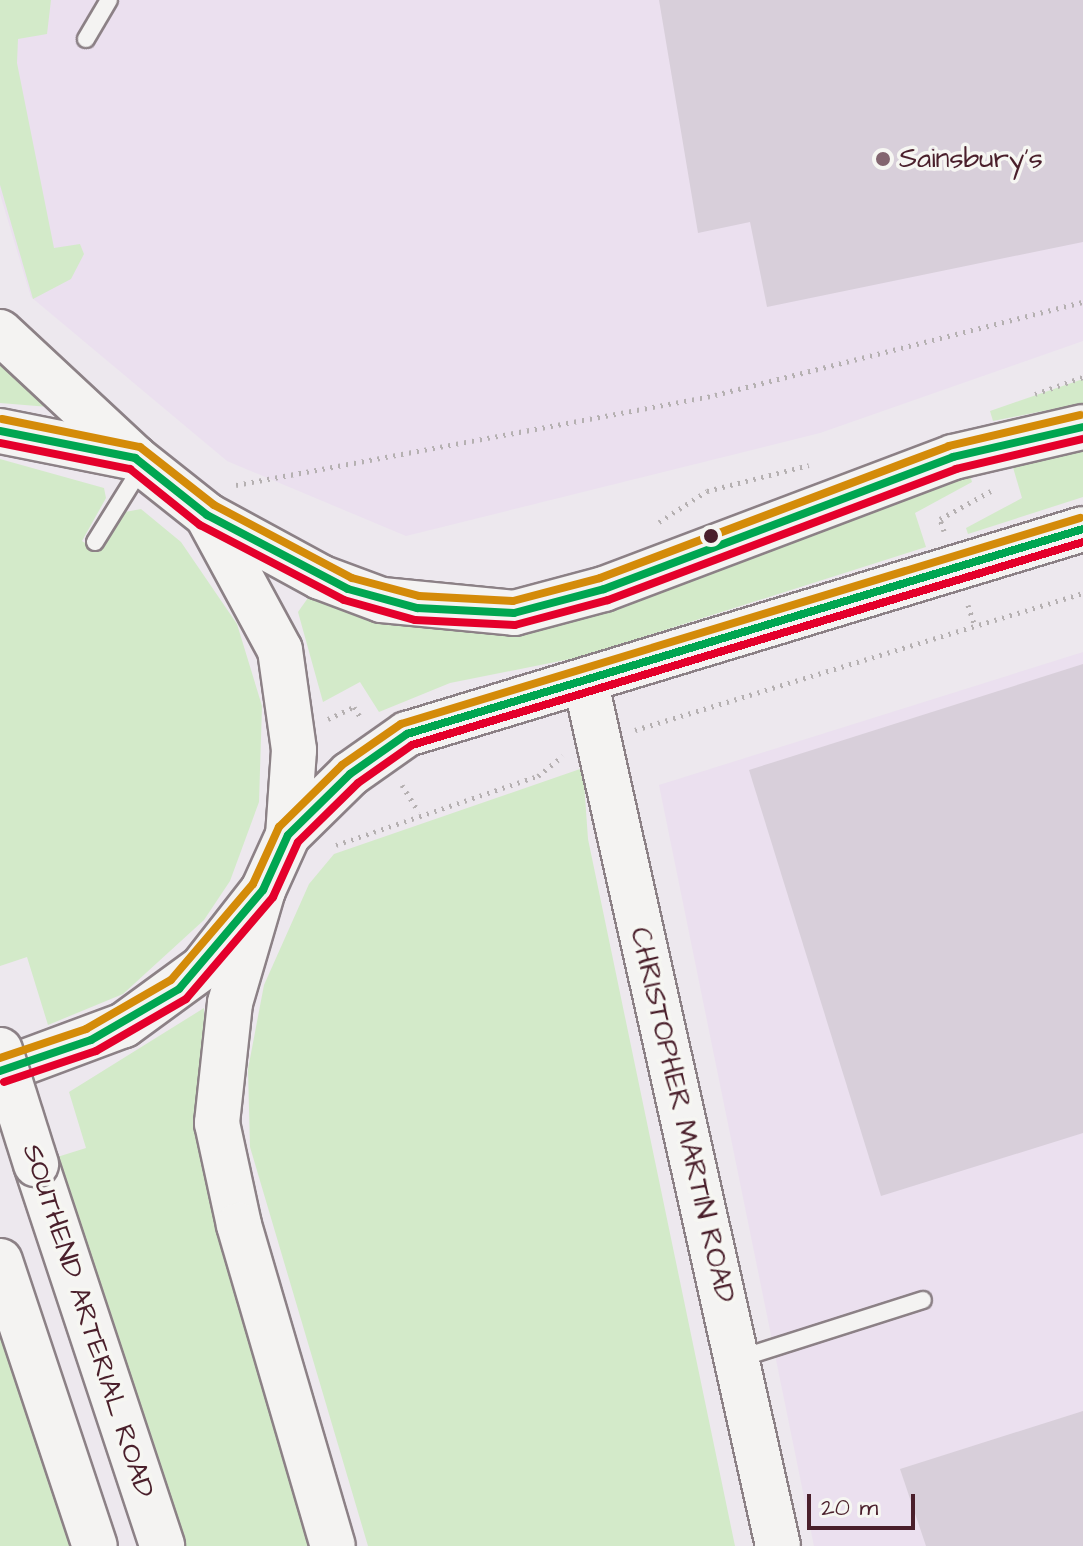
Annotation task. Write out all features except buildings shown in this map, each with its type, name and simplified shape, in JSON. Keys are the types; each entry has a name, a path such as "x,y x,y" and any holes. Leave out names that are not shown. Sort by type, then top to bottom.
{"main road":[{"path":"0,332 139,461"},
{"path":"0,431 139,461 226,493 320,577 382,600 514,613 604,589 953,457 1083,427"},
{"path":"226,493 280,650 293,724 306,846"},
{"path":"0,1071 91,1040 152,1008 202,968 263,890 306,846 350,774 407,734 586,684 1083,529"},
{"name":"CHRISTOPHER MARTIN ROAD","path":"586,684 586,744 737,1360 778,1546"},
{"path":"263,890 222,1046 217,1123 239,1225 333,1546"},
{"name":"SOUTHEND ARTERIAL ROAD","path":"0,1050 162,1546"},
{"path":"0,1261 95,1546"}],"lane":[{"path":"86,39 109,0"},
{"path":"95,542 139,461"},
{"path":"737,1360 923,1300"}],"path":[{"path":"226,493 715,395 1083,302"},
{"path":"1029,396 1083,377"},
{"path":"649,528 707,491 819,463"},
{"path":"940,519 996,488"},
{"path":"306,846 332,847 419,812 538,776 586,744 1083,593"},
{"path":"964,594 975,627"},
{"path":"323,722 354,707"},
{"path":"397,776 419,812"}],"shaded area":[{"path":"0,0 1083,0 1083,341 820,433 406,536 227,461 31,297 0,194"},
{"path":"1083,652 1083,1546 814,1546 659,785"}],"green space":[{"path":"0,0 51,0 47,34 18,39 17,63 54,248 80,244 84,254 71,279 33,299 0,185"},
{"path":"0,361 49,407 0,403"},
{"path":"1083,379 1083,403 993,421 990,411"},
{"path":"1083,449 1083,497 968,534 966,528 1022,498 1012,464"},
{"path":"0,459 104,488 106,498 82,541 99,552 125,512 141,509 181,542 237,624 262,706 259,802 230,881 204,920 123,994 48,1025 27,957 0,966"},
{"path":"970,475 972,482 915,513 926,547 580,657 450,683 379,712 360,682 323,702 298,612 310,595 410,626 515,631 564,624"},
{"path":"583,768 588,839 735,1546 368,1546 250,1147 248,1069 264,985 309,884 334,854"},
{"path":"204,1008 203,1161 313,1546 184,1546 54,1158 86,1148 69,1092"},
{"path":"0,1320 75,1546 0,1546"}],"transit line":[{"path":"2,419 140,447 214,505 352,578 419,596 513,601 600,578 949,446 1080,415"},
{"path":"0,431 135,458 207,515 348,589 417,608 514,613 604,589 953,457 1083,427"},
{"path":"0,443 130,469 200,525 344,600 415,620 515,625 608,600 956,469 1083,439"},
{"path":"0,1058 86,1029 171,980 253,884 279,827 342,765 401,724 1080,518"},
{"path":"0,1071 91,1040 179,989 263,890 288,835 350,774 407,734 1083,529"},
{"path":"4,1082 96,1051 186,999 273,897 298,842 358,783 412,745 1083,542"}],"place":[{"name":"Sainsbury's","path":"883,159"}]}
